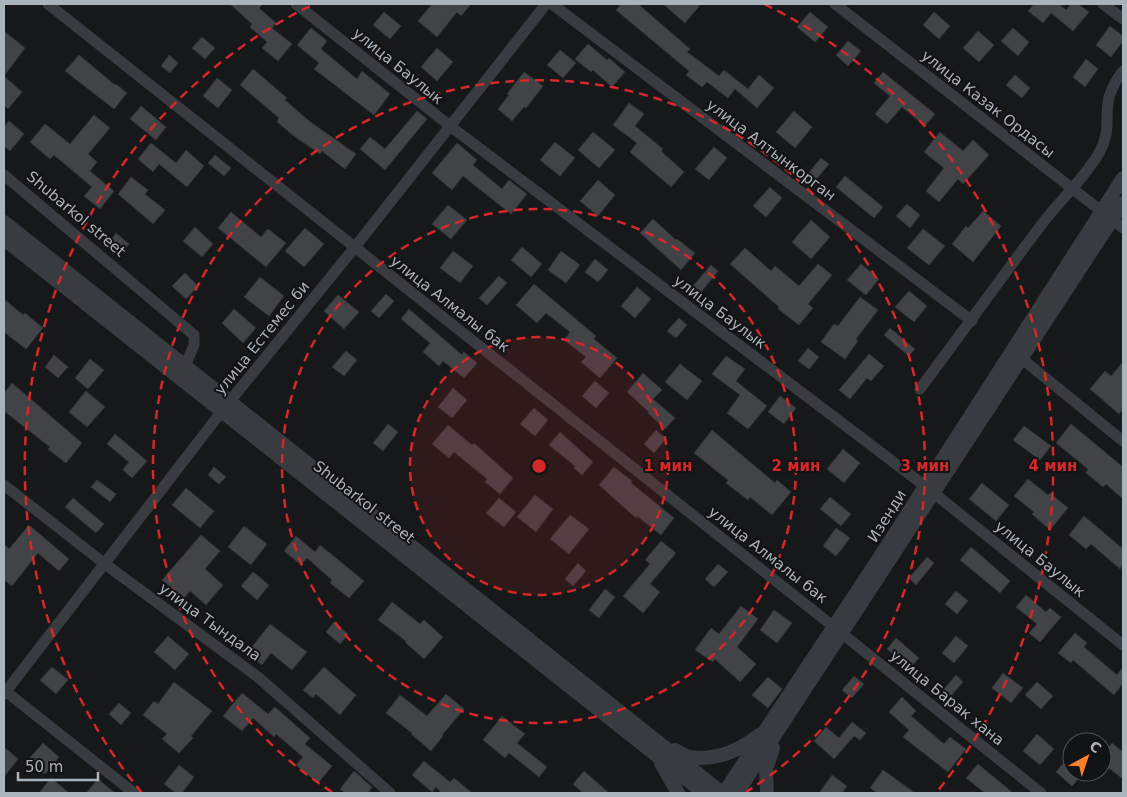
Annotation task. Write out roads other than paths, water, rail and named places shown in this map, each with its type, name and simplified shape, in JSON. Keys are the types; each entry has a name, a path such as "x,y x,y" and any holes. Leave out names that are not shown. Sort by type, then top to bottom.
{"street":[{"name":"улица Алмалы бак","path":"48,4 838,630"},
{"name":"улица Баулык","path":"296,4 450,126 929,490 1123,645"},
{"name":"улица Естемес би","path":"4,692 226,406 546,4"},
{"name":"улица Алтынкорган","path":"552,4 972,320"},
{"name":"улица Казак Ордасы","path":"835,4 1112,219"},
{"path":"1103,4 1123,19"},
{"path":"920,389 1044,221 1099,154 1106,139 1109,98 1123,71"},
{"name":"Shubarkol street","path":"4,175 194,335 194,346 185,366"},
{"name":"Изенди","path":"1112,219 1123,178"},
{"name":"Изенди","path":"737,793 772,730 1017,355 1123,202"},
{"name":"Shubarkol street","path":"4,222 185,366 226,406"},
{"name":"Shubarkol street","path":"4,239 226,406 657,747 723,793"},
{"path":"1017,355 1123,441"},
{"name":"улица Тындала","path":"4,485 105,564 258,677 390,793"},
{"name":"улица Барак хана","path":"838,630 1042,793"},
{"path":"4,692 134,793"},
{"path":"657,747 688,757 712,756 732,753 772,730"},
{"path":"766,793 766,770 772,730"},
{"name":"Изенди","path":"723,793 772,730"},
{"path":"657,747 678,793"},
{"name":"Shubarkol street","path":"657,747 704,793"}]}
